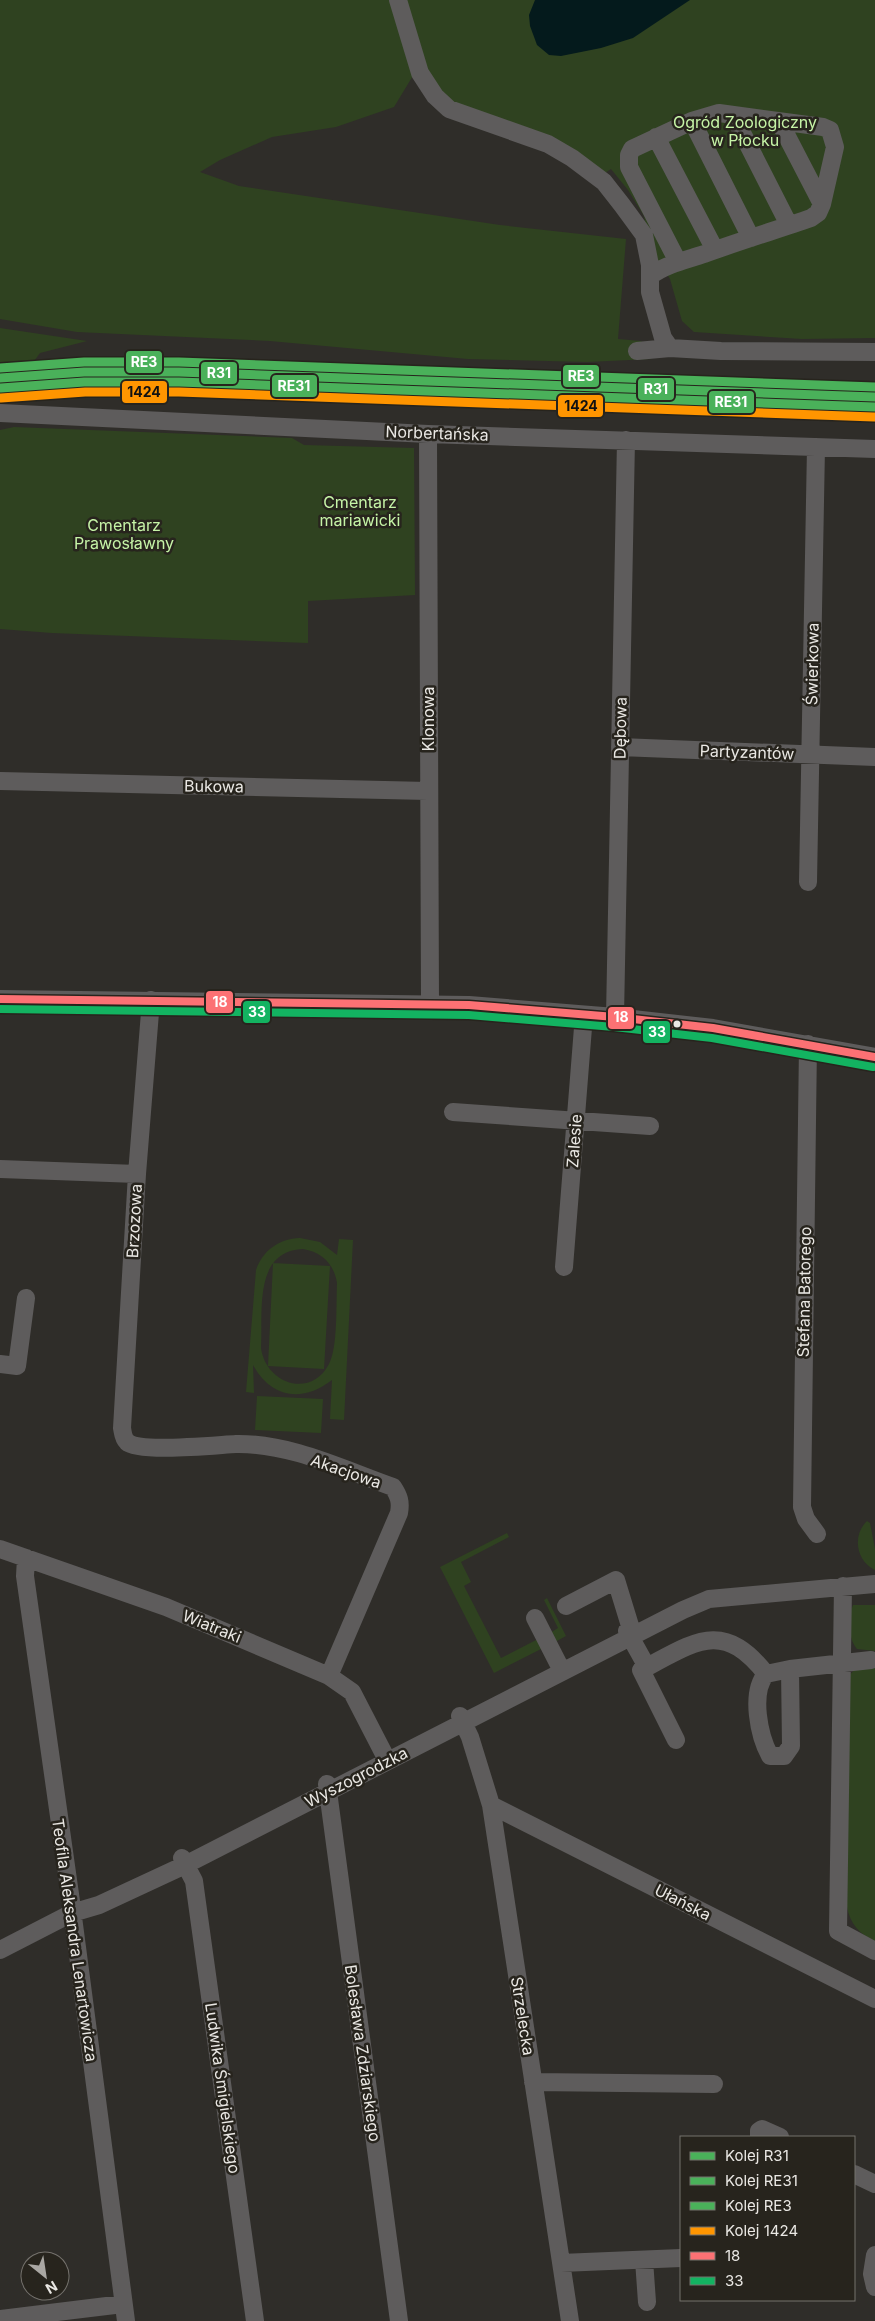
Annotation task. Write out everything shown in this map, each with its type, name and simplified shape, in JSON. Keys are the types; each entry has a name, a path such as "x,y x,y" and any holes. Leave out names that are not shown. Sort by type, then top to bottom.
{"street":[{"path":"398,0 420,73 435,96 449,109 548,144 572,158 604,182 644,235 650,277 663,338 670,348"},
{"path":"650,277 665,267 678,262 789,226 811,218 818,213 822,204 835,147 830,130 823,127 718,113 692,121 632,149 628,161 678,262"},
{"path":"733,115 789,226"},
{"path":"692,121 751,238"},
{"path":"779,121 822,204"},
{"path":"656,137 715,250"},
{"path":"650,277 658,259 668,244"},
{"path":"636,351 670,348 722,351 875,352"},
{"name":"Norbertańska","path":"0,413 428,434 875,449"},
{"name":"Klonowa","path":"428,434 430,1004"},
{"name":"Dębowa","path":"615,1017 626,440"},
{"name":"Świerkowa","path":"808,882 816,447"},
{"name":"Partyzantów","path":"620,748 875,757"},
{"name":"Bukowa","path":"0,781 428,792"},
{"path":"0,999 469,1005 584,1016 615,1017 714,1028 875,1057"},
{"name":"Brzozowa","path":"127,1442 122,1428 137,1174 151,1000"},
{"name":"Zalesie","path":"564,1267 584,1016"},
{"name":"Stefana Batorego","path":"808,1044 802,1507 806,1519 818,1534"},
{"path":"453,1112 650,1126"},
{"path":"0,1169 137,1174"},
{"path":"0,1364 17,1366 26,1298"},
{"name":"Akacjowa","path":"127,1442 144,1448 236,1444 275,1447 393,1487 401,1503 399,1513 329,1676"},
{"name":"Wiatraki","path":"0,1549 166,1607 329,1676 352,1692 384,1754"},
{"name":"Teofila Aleksandra Lenartowicza","path":"26,1558 25,1576 125,2313"},
{"path":"566,1606 616,1580 630,1632 646,1667"},
{"name":"Wyszogrodzka","path":"0,1950 72,1913 99,1905 630,1632 710,1599 875,1584"},
{"path":"843,1586 838,1931 875,1951"},
{"path":"535,1618 559,1665"},
{"path":"676,1740 641,1670 694,1642 708,1640 727,1643 744,1651 766,1674"},
{"path":"790,1669 791,1746 784,1756 770,1756 762,1737 757,1697 759,1684 766,1674 790,1669 842,1662 871,1660"},
{"name":"Strzelecka","path":"461,1719 470,1737 491,1806 570,2321"},
{"name":"Bolesława Zdziarskiego","path":"327,1788 399,2321"},
{"name":"Ułańska","path":"491,1806 875,1999"},
{"name":"Ludwika Śmigielskiego","path":"183,1861 194,1882 255,2321"},
{"path":"533,2082 714,2084"},
{"path":"759,2136 759,2131 762,2129 778,2136"},
{"path":"855,2174 875,2184"},
{"path":"875,2254 872,2274 875,2287"},
{"path":"562,2263 680,2258"},
{"path":"644,2260 647,2302"},
{"path":"0,2319 125,2313"}],"green space":[{"path":"0,0 391,0 414,74 394,107 336,127 272,137 220,160 200,172 239,186 500,225 626,239 618,339 641,341 650,350 651,359 587,362 468,359 270,341 77,332 0,319"},
{"name":"Ogród Zoologiczny w Płocku","path":"403,0 875,0 875,338 802,339 694,332 682,321 670,279 651,250 644,216 628,190 611,169 605,173 444,99 419,53"},
{"path":"0,328 87,341 40,353 32,364 0,369"},
{"name":"Cmentarz Prawosławny","path":"14,427 292,438 304,445 414,448 415,595 308,601 308,643 52,633 0,629 0,430"},
{"path":"300,1238 320,1242 337,1255 339,1239 353,1240 344,1420 330,1419 332,1380 310,1392 288,1394 269,1384 260,1376 253,1365 254,1393 246,1392 256,1270 267,1251 279,1243","holes":["303,1249 326,1260 333,1270 337,1283 334,1347 329,1364 321,1375 301,1384 290,1383 271,1371 261,1348 264,1286 268,1272 276,1260 287,1252"]},
{"path":"273,1263 330,1266 324,1369 268,1366"},
{"path":"257,1396 323,1399 321,1433 255,1430"},
{"path":"867,1521 870,1523 875,1549 875,1570 864,1561 858,1547 859,1533"},
{"path":"507,1533 509,1537 461,1562 471,1582 464,1586 501,1658 538,1639 543,1648 494,1673 440,1567"},
{"path":"547,1598 566,1636 555,1642 550,1633 558,1628 544,1600"},
{"path":"853,1605 875,1605 875,1651 857,1649 854,1644 849,1628"},
{"path":"875,1667 875,1942 856,1928 847,1907 849,1676 854,1670"}],"water":[{"path":"535,0 690,0 633,38 601,48 561,56 549,55 537,45 530,26 529,15"}],"rail line":[{"name":"RE3","path":"0,368 84,362 179,362 875,387"},
{"name":"R31","path":"0,378 84,372 179,372 875,397"},
{"name":"RE31","path":"1,388 84,382 179,382 875,407"},
{"name":"1424","path":"1,398 85,392 179,392 874,417"}],"transit line":[{"name":"18","path":"0,999 469,1005 615,1017 713,1028 875,1057"},
{"name":"33","path":"0,1009 469,1015 614,1027 712,1038 873,1067"}],"park label":[{"name":"Cmentarz mariawicki","path":"360,511"}]}
